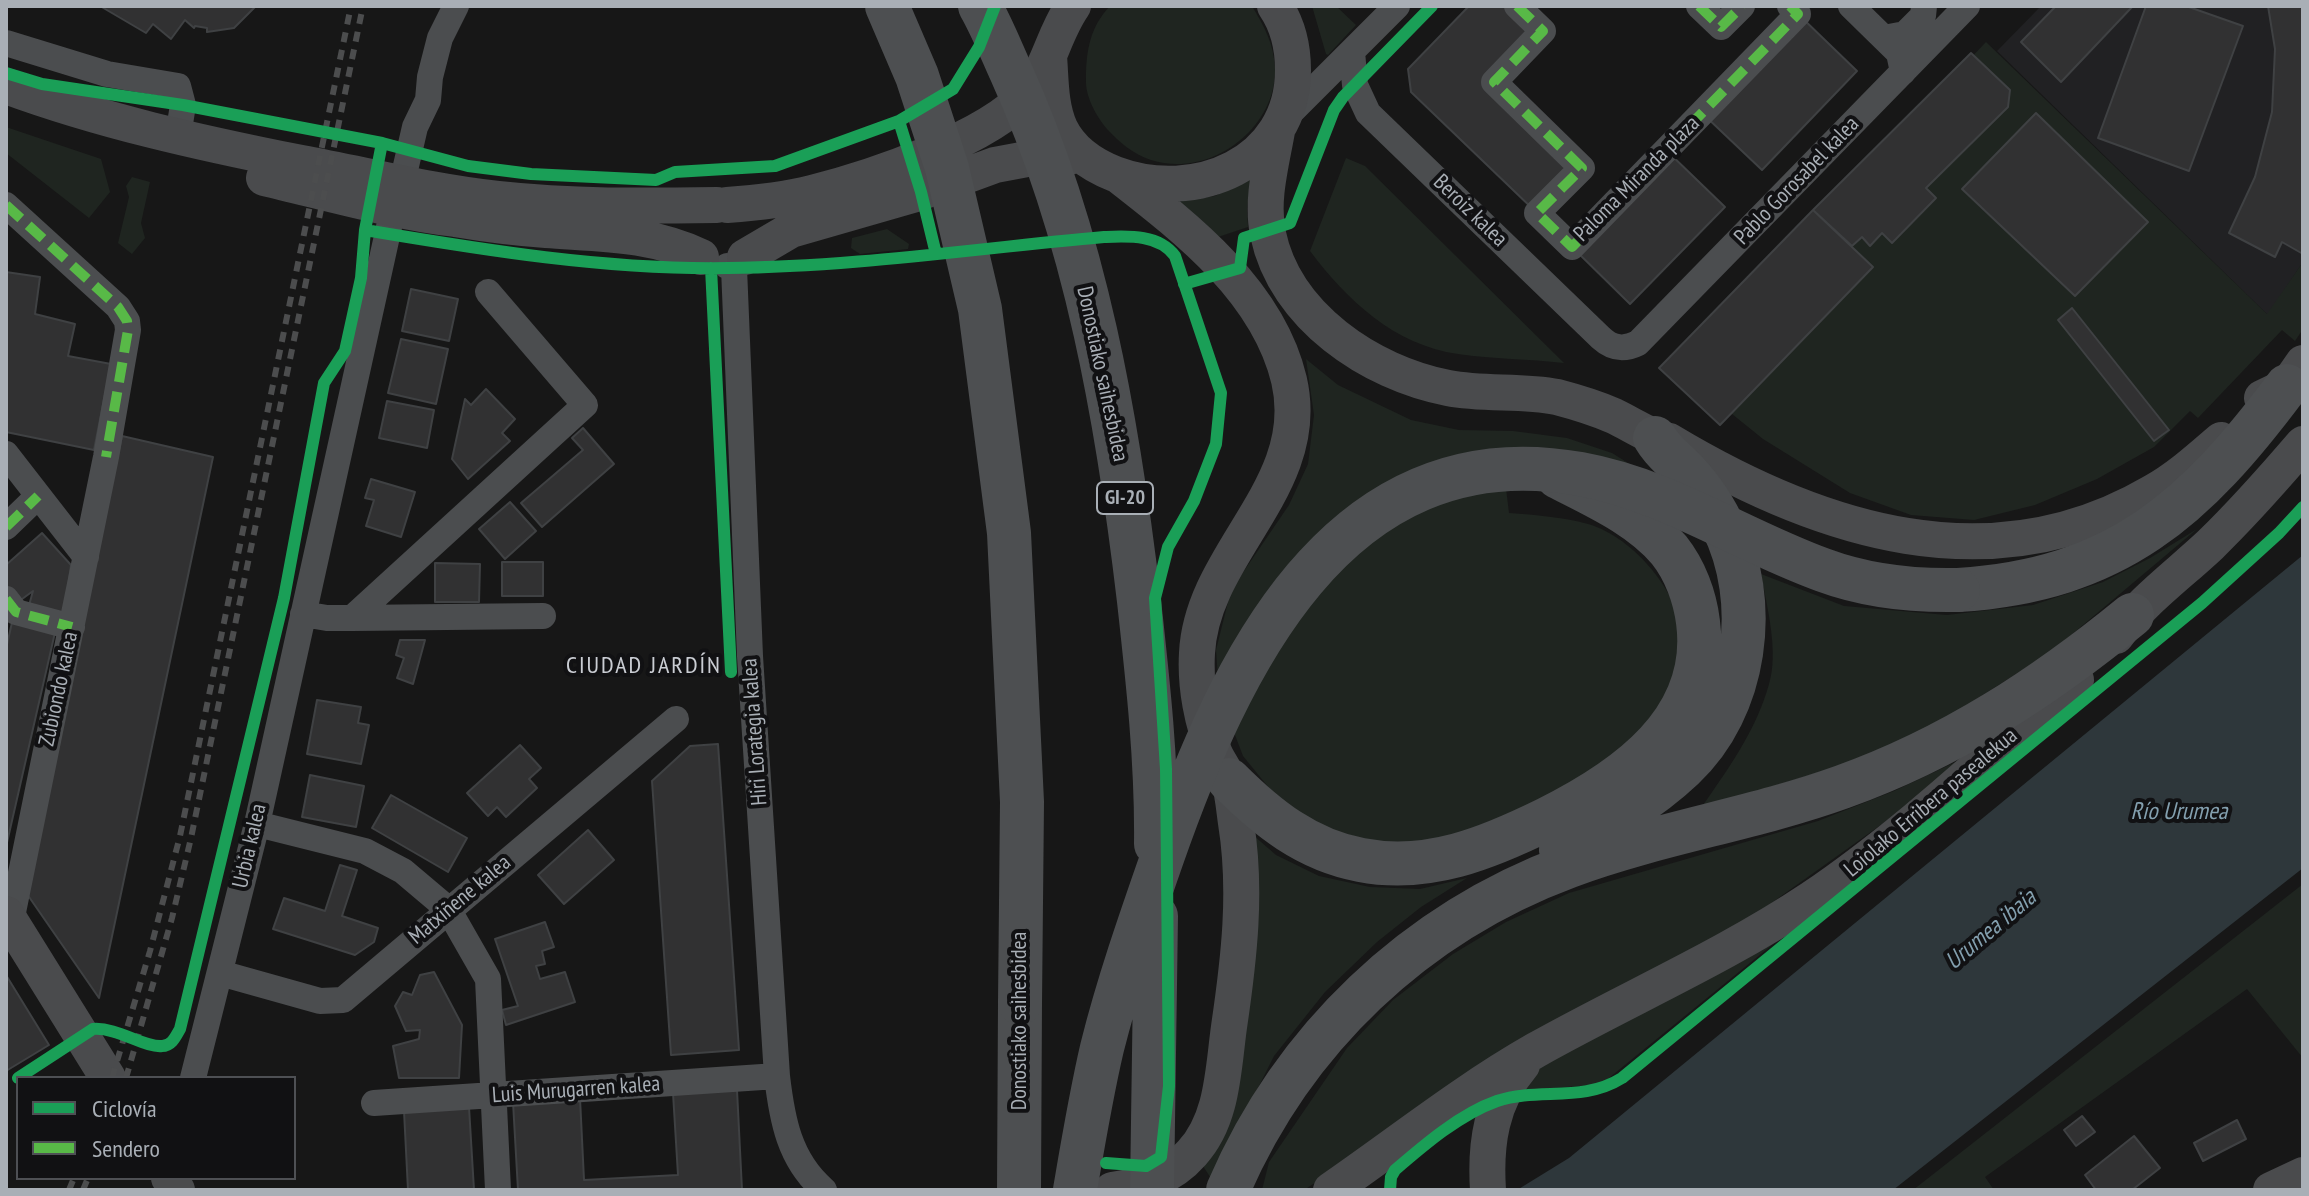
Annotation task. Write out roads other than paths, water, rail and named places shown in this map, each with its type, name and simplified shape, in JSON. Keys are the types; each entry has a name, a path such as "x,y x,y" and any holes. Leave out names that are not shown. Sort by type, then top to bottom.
{"highway":[{"name":"Donostiako saihesbidea","path":"887,6 917,76 947,168 964,238 980,309 1009,533 1022,802 1019,1190"},
{"name":"Donostiako saihesbidea","path":"980,6 1031,116 1061,206 1083,280 1120,459 1149,687 1157,803 1152,1190"},
{"path":"1075,1190 1102,1049 1132,945 1184,794 1220,710 1252,650 1285,601 1308,573 1351,532 1376,514 1401,500 1457,478 1486,472 1545,470 1588,476 1640,489 1809,564 1848,578 1902,588 1958,590 2024,583 2103,556 2176,512 2241,445 2295,375"},
{"path":"1528,882 1558,852 1651,795 1685,766 1710,735 1737,672 1743,642 1744,608 1738,568 1724,527 1709,501 1662,450 1655,438"},
{"path":"1229,780 1274,821 1315,846 1361,860 1411,864 1461,856 1566,810 1624,773 1656,745 1680,713 1693,686 1699,661 1696,608 1686,577 1669,551 1641,524 1602,499 1545,470"},
{"path":"1233,1178 1285,1085 1312,1049 1375,982 1448,926 1528,882 1597,857 1827,792 1898,765 1974,727 2038,688 2132,615"}],"street":[{"name":"Urbia kalea","path":"194,1076 257,824 398,196 415,127 428,100 430,77 440,38 456,6"},
{"path":"1275,6 1290,36 1293,56 1291,99 1280,126 1266,199 1268,235 1280,269 1295,292 1331,332 1376,363 1413,379 1451,388 1529,393 1574,401 1616,417 1655,438 1669,441 1777,496 1848,522 1917,539 1987,542 2056,532 2090,522 2133,503 2183,473 2224,438 2257,401 2295,375"},
{"path":"6,86 106,117 531,229 611,233 679,246 725,260 791,230 916,194 995,165 1043,156 1103,168 1144,183 1181,184 1227,173 1248,160 1397,6"},
{"name":"Paloma Miranda plaza","path":"1517,6 1543,31 1494,82 1582,168 1537,213 1572,247 1798,14 1790,6"},
{"path":"1699,6 1721,27 1742,6"},
{"path":"1851,6 1899,53 1903,72"},
{"path":"1884,38 1905,34 1923,16 1924,6"},
{"name":"Pablo Gorosabel kalea","path":"1622,348 1638,343 1903,72 1956,8"},
{"path":"1059,25 1052,105 1061,131 1075,150 1195,238 1237,283 1276,343 1289,380 1293,419 1288,455 1271,493 1213,586 1200,622 1196,655 1198,688 1214,753 1229,780 1237,824 1242,914 1220,1097 1214,1117 1194,1151 1180,1165 1146,1184 1112,1190"},
{"path":"6,105 166,153 350,201 398,196 579,205 722,205 771,201 812,193 911,160 955,141 1016,105 1036,82 1059,25"},
{"path":"6,43 107,74 178,86 183,105 178,136"},
{"name":"Beroiz kalea","path":"1352,52 1355,85 1368,113 1607,343 1622,348"},
{"name":"Zubiondo kalea","path":"6,205 118,307 127,321 128,330 72,627 8,918"},
{"path":"722,205 743,212 753,228 751,248 725,260 693,240 696,222 709,208 722,205"},
{"name":"Hiri Lorategia kalea","path":"725,260 734,268 750,656 777,1076 782,1121 795,1154 824,1190"},
{"path":"352,618 585,405 488,292"},
{"name":"Loiolako Erribera pasealekua","path":"1331,1190 1448,1106 1534,1052 1759,931 1857,867 2096,662 2132,615 2211,544 2303,444"},
{"path":"6,454 86,557"},
{"path":"6,527 38,496"},
{"path":"6,599 16,612 72,627"},
{"path":"303,614 327,618 543,616"},
{"name":"Matxiñene kalea","path":"220,973 320,1001 343,1000 676,719"},
{"path":"257,824 365,851 403,871 448,909 488,979 498,1190"},
{"path":"8,918 107,1076"},
{"name":"Loiolako Erribera pasealekua","path":"1488,1190 1492,1118 1512,1077 1534,1052"},
{"name":"Luis Murugarren kalea","path":"374,1103 777,1076"},
{"path":"2271,1190 2303,1175"},
{"path":"1049,1190 1063,1186 1085,1190"}],"water":[{"name":"Río Urumea","path":"2303,555 2303,868 1893,1190 1517,1190 1569,1158"}],"railway":[{"path":"113,1076 180,836 351,6"},
{"path":"127,1076 172,918 191,838 363,6"},
{"path":"69,1190 73,1180"},
{"path":"83,1190 87,1180"}],"district":[{"name":"CIUDAD JARDÍN","path":"644,666"}],"water label":[{"name":"Urumea ibaia","path":"1991,930"}]}
